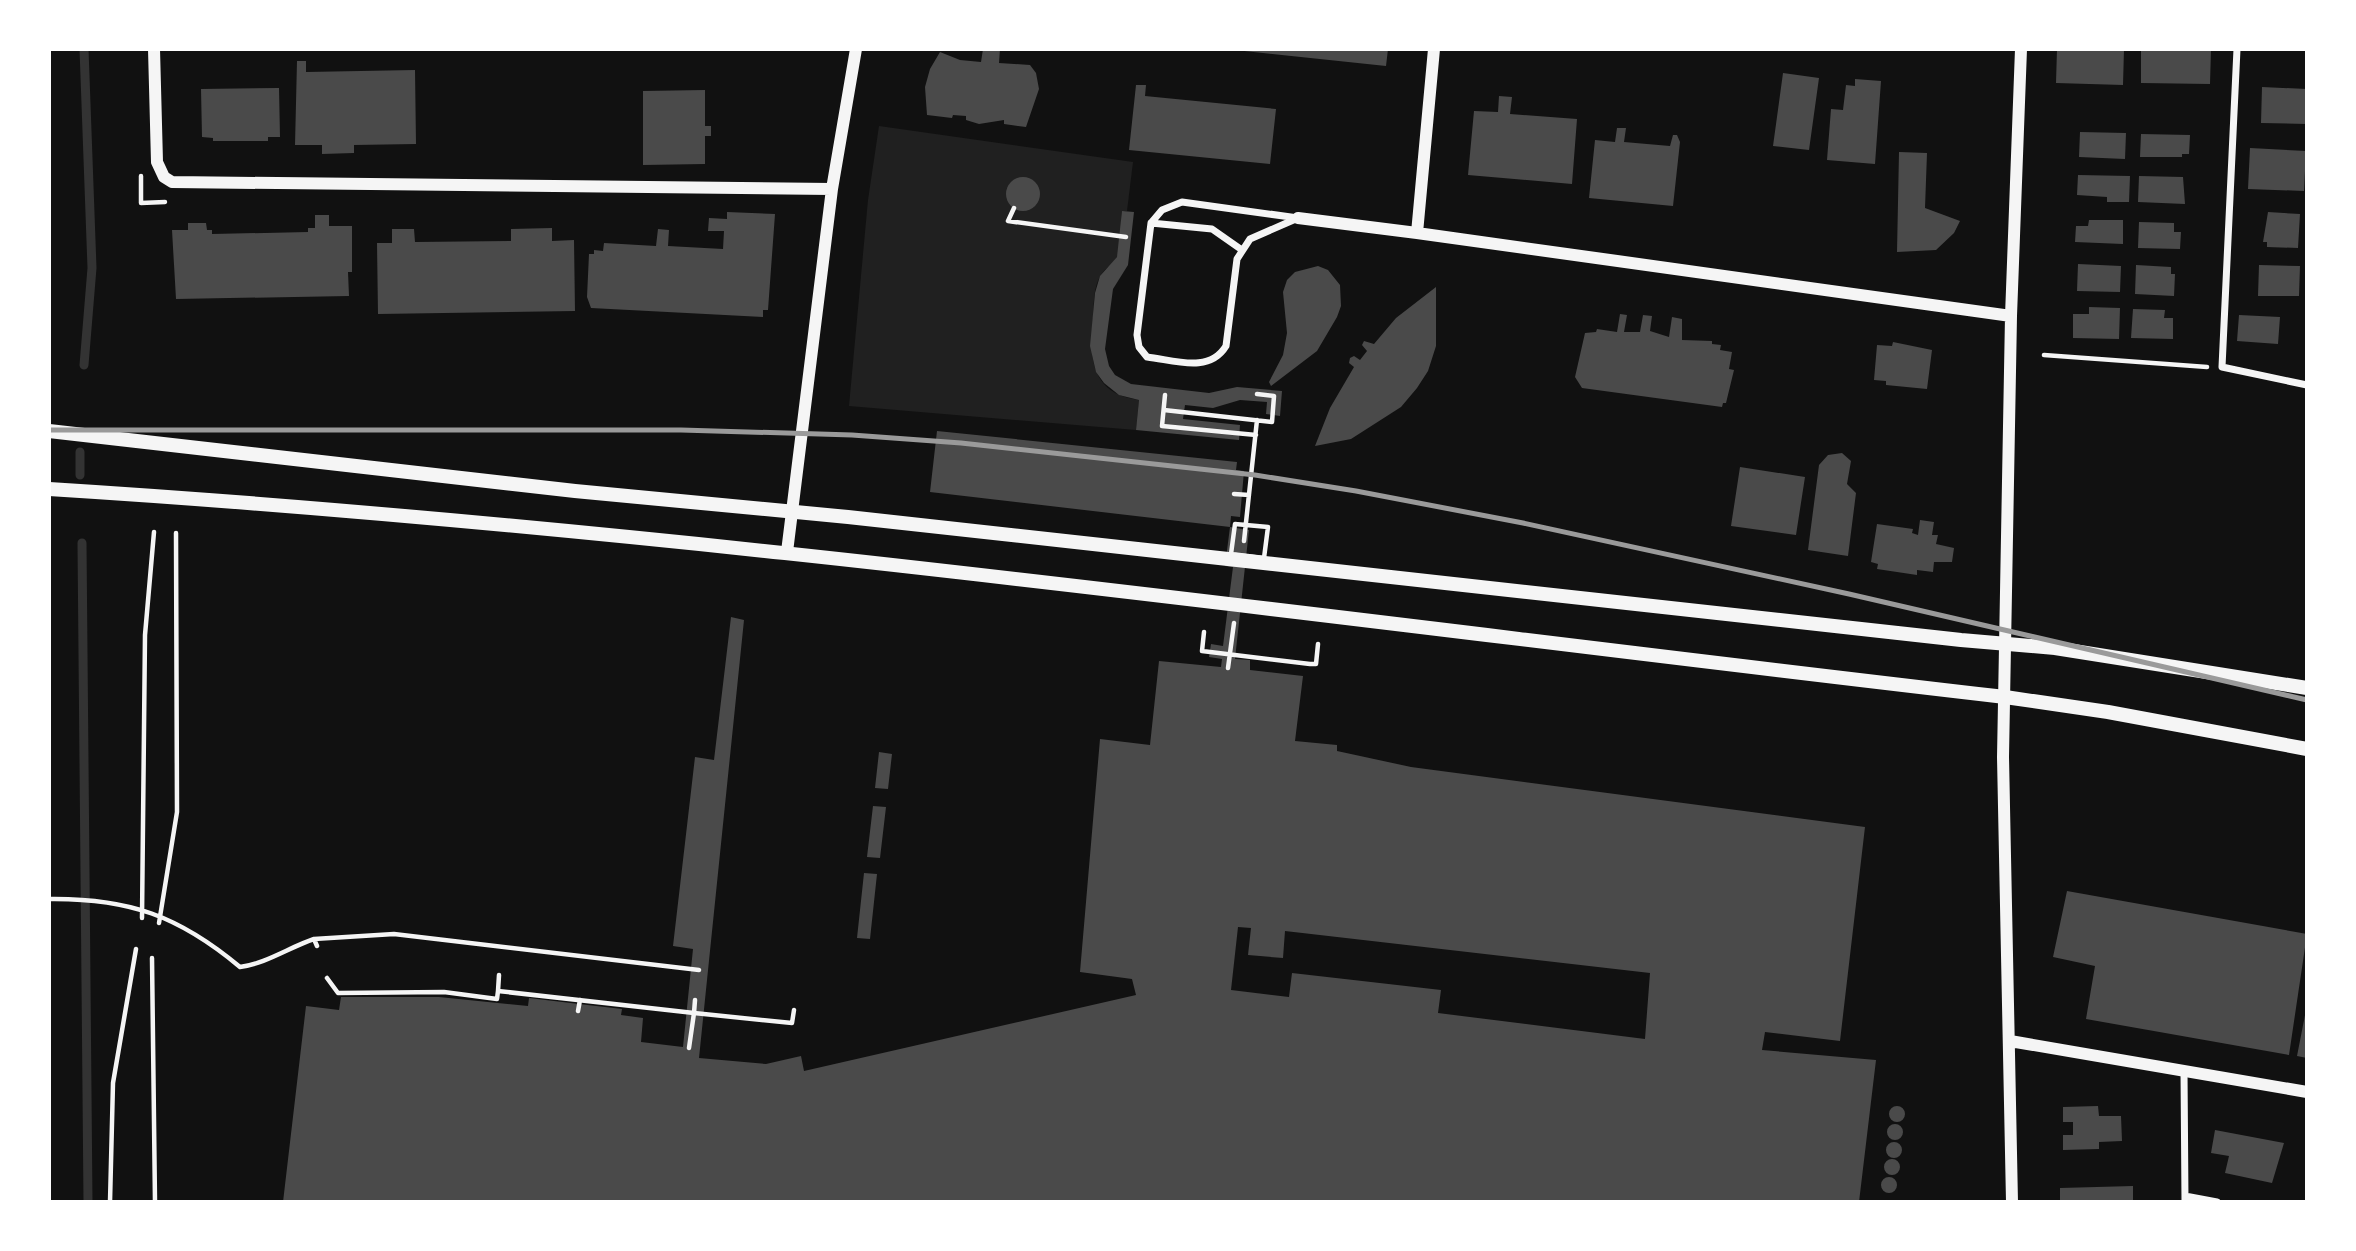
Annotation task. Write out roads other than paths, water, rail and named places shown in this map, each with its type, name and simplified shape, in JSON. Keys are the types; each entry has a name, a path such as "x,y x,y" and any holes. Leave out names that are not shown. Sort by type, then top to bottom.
{"main road":[{"path":"49,431 561,490 792,511 2006,643 2307,688"},
{"path":"49,489 247,501 787,552 2005,697 2108,712 2307,749"}],"street":[{"path":"154,49 157,162 164,177 172,182 832,189"},
{"path":"787,552 832,189 856,49"},
{"path":"1417,233 1434,49"},
{"path":"2012,1202 2005,697 2011,316 2021,49"},
{"path":"2237,49 2222,367 2307,385"},
{"path":"1298,218 1250,239 1242,250 1237,259 1226,346 1219,358 1205,364 1147,357 1139,347 1137,335 1151,223 1162,210 1182,202 2011,316"},
{"path":"1151,223 1212,229 1242,250"},
{"path":"2010,1041 2307,1092"},
{"path":"2184,1070 2185,1199 2217,1202"}],"waterway":[{"path":"84,49 92,268 84,365"},
{"path":"80,452 80,475"},
{"path":"82,543 88,1202"}],"railway":[{"path":"49,430 681,430 852,435 961,443 1255,475 1523,523 1849,594 2307,700"}]}
